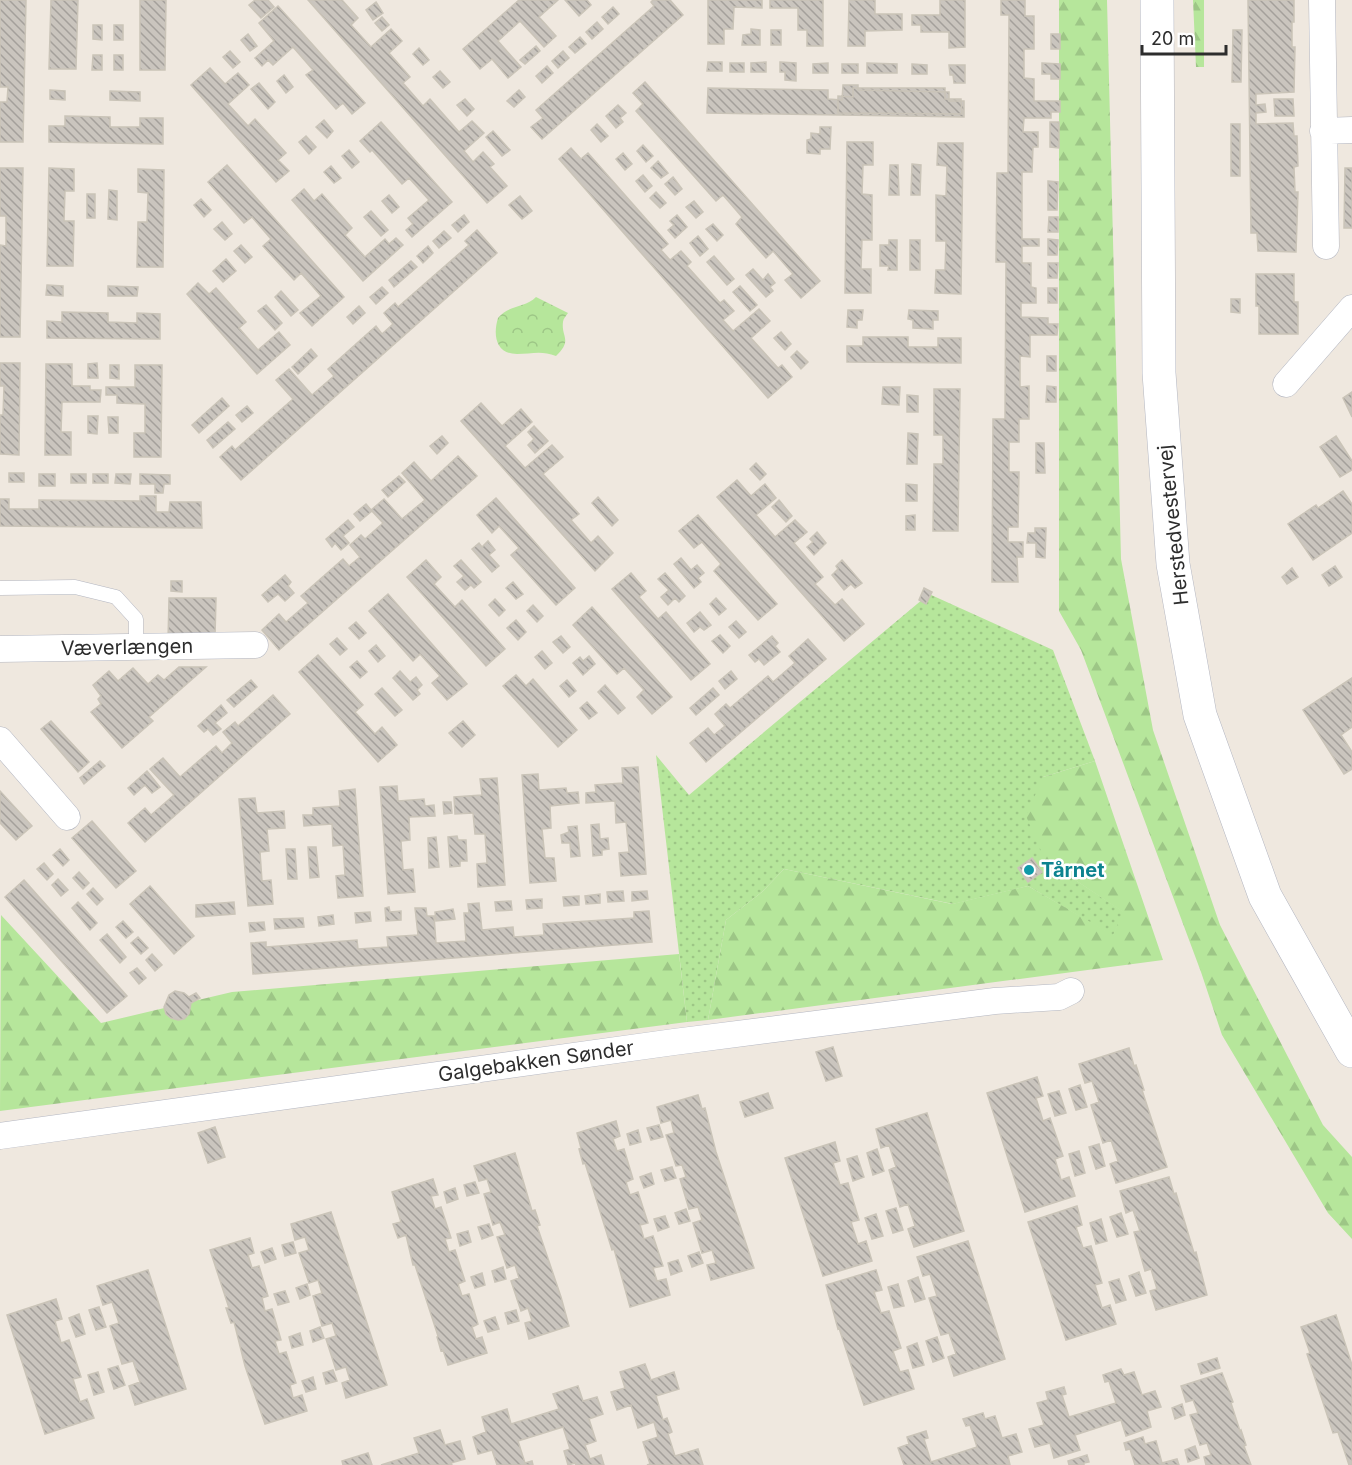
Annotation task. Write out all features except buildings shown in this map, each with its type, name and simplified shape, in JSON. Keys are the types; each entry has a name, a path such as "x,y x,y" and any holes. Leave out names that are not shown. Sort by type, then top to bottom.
{"street":[{"name":"Herstedvestervej","path":"1156,0 1159,373 1173,564 1200,715 1265,896 1352,1051"},
{"path":"1322,0 1326,246"},
{"path":"1323,131 1352,130"},
{"path":"1286,384 1352,308"},
{"name":"Væverlængen","path":"0,649 255,645"},
{"path":"0,740 67,817"},
{"name":"Galgebakken Sønder","path":"0,1136 674,1042 995,1001 1059,997 1071,991"}],"lane":[{"path":"0,588 75,588 116,597 136,619 136,647"}],"green space":[{"path":"1059,0 1107,0 1121,559 1153,730 1220,925 1323,1125 1352,1157 1352,1239 1328,1213 1222,1035 1201,972 1081,650 1059,611"},
{"path":"1193,0 1204,0 1204,67 1196,67"},
{"path":"536,297 568,313 563,321 564,346 556,356 504,351 497,342 498,318"},
{"path":"929,594 1053,650 1095,761 1043,777 1045,860 1124,912 1113,936 1028,886 953,904 784,869 762,892 726,920 708,1020 687,1022 656,755 689,795"},
{"path":"1095,761 1163,960 708,1020 726,920 762,892 784,869 952,904 1028,886 1113,935 1123,912 1045,860 1026,816 1043,777"},
{"path":"1,915 101,1023 232,992 679,954 687,1022 0,1111"}],"place":[{"name":"Tårnet","path":"1029,870"}]}
